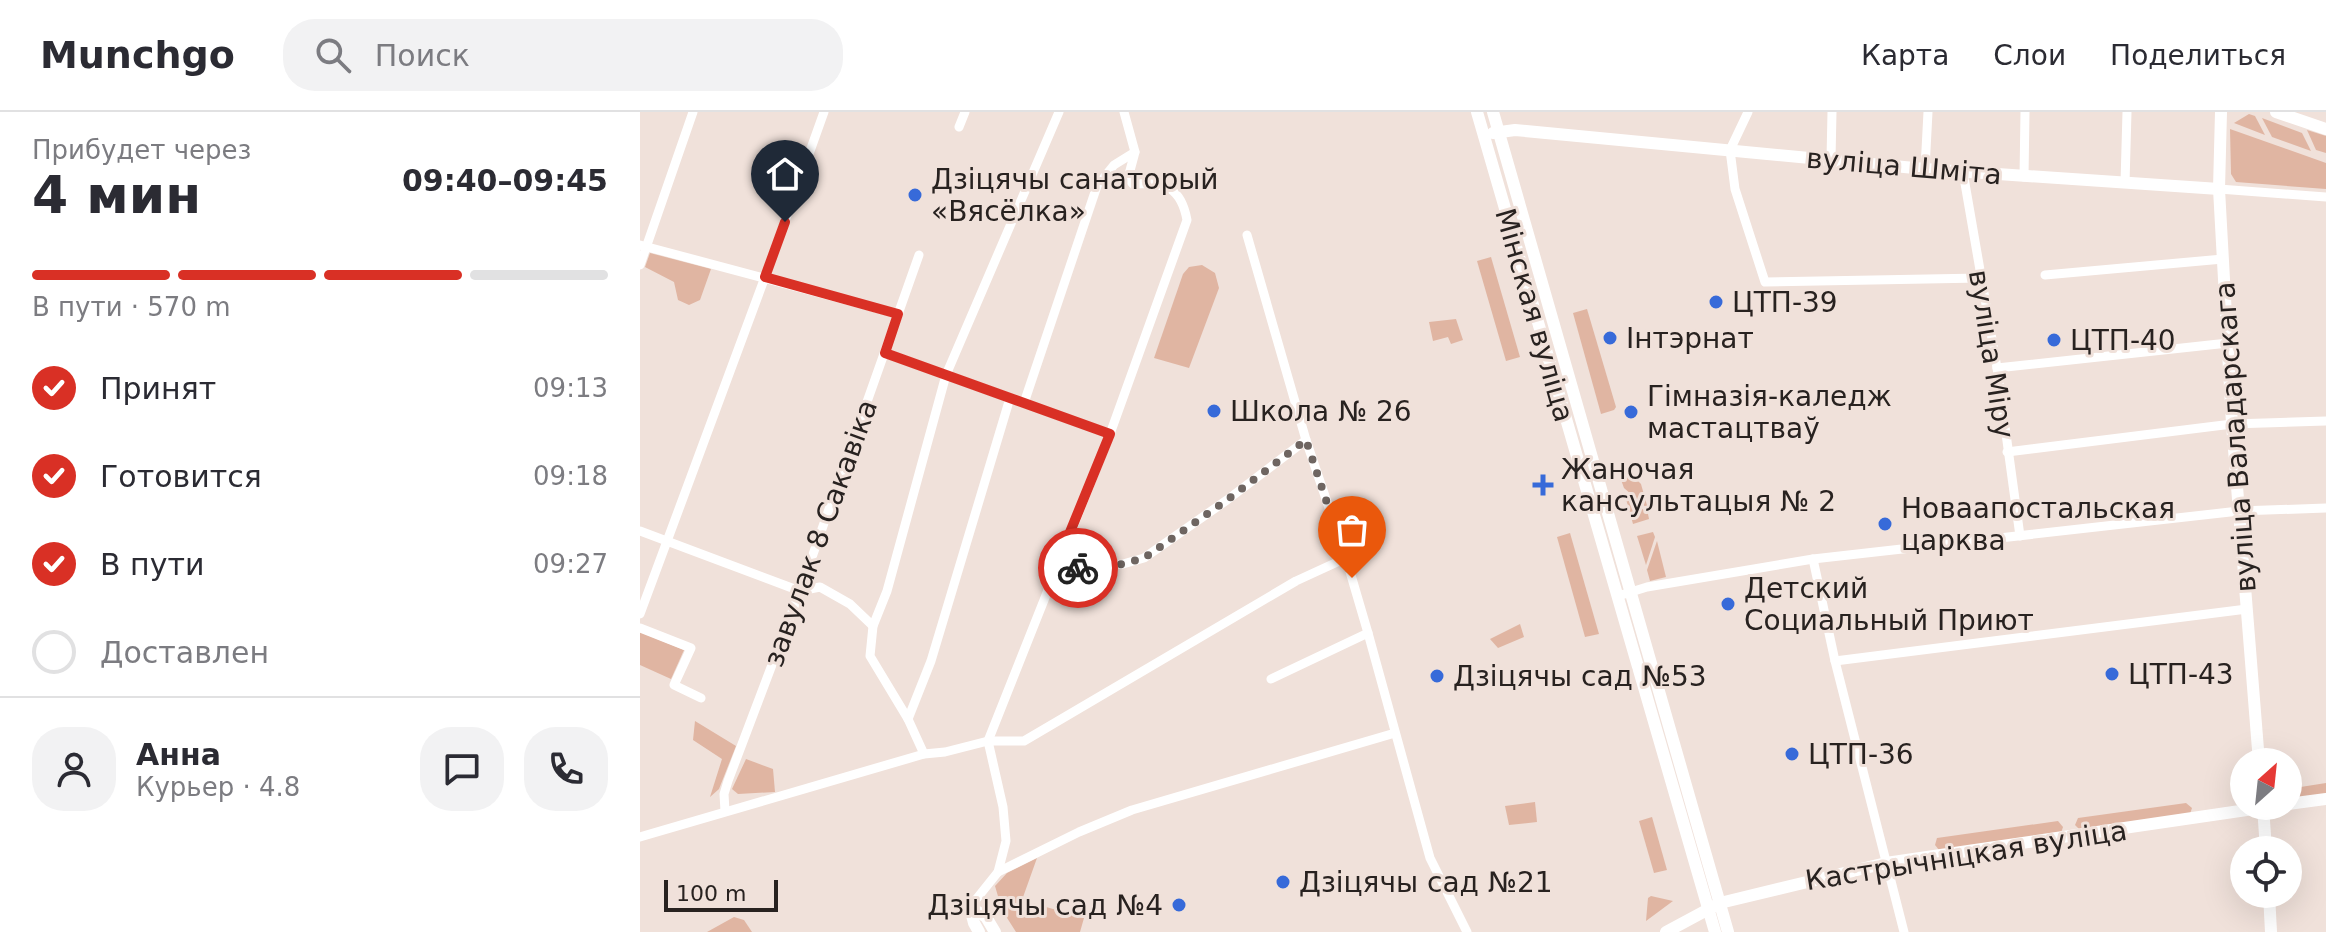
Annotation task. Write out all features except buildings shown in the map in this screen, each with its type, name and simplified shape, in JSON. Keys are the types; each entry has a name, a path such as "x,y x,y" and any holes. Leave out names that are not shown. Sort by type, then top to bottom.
{"main road":[{"name":"Мінская вуліца","path":"1477,112 1618,596 1714,905 1728,932"},
{"name":"Мінская вуліца","path":"1493,112 1631,592 1714,905 1715,932"},
{"name":"вуліца Валадарскага","path":"2221,112 2219,189 2232,424 2258,748"},
{"path":"2276,112 2326,129"},
{"name":"вуліца Шміта","path":"1484,135 1515,130 1925,169 2219,189"},
{"path":"2302,802 2326,799"},
{"name":"Кастрычніцкая вуліца","path":"1666,932 1714,905 1886,863 2230,812"},
{"path":"970,907 979,932"},
{"path":"970,907 986,917 995,932"},
{"path":"2270,908 2271,932"}],"street":[{"path":"640,265 643,246 693,112"},
{"path":"640,614 824,112"},
{"path":"959,127 965,112"},
{"path":"924,754 908,719 870,656 873,626 887,591 946,375 1059,112"},
{"path":"970,907 998,872 1006,841 1003,807 988,741 1110,434 1187,220 1179,195 1159,185 1133,184 1128,178 1135,152 1124,112"},
{"path":"1748,112 1730,150 1735,189 1765,282 1981,278"},
{"path":"1831,159 1832,112"},
{"path":"1925,169 1928,112"},
{"path":"2024,177 2025,112"},
{"path":"2125,183 2127,112"},
{"path":"1024,403 1097,186 1114,165 1135,152"},
{"name":"вуліца Міру","path":"1963,172 1997,368 2020,536"},
{"name":"вуліца Шміта","path":"2219,189 2326,197"},
{"path":"1247,235 1306,440 1346,558 1430,858 1467,932"},
{"path":"643,246 898,314"},
{"name":"завулак 8 Сакавіка","path":"725,811 724,794 728,781 800,591 919,255"},
{"path":"2045,275 2223,259"},
{"path":"1997,368 2228,343"},
{"path":"885,353 1110,434"},
{"path":"908,719 931,661 1010,398"},
{"path":"2007,452 2232,424 2326,421"},
{"path":"1055,569 1123,564 1144,558 1306,440"},
{"path":"1618,596 1813,559 2239,511 2326,508"},
{"path":"640,531 800,591 820,587 850,604 873,626"},
{"path":"640,837 924,754 988,741 1024,741 1296,581 1346,558"},
{"path":"1813,559 1835,661 1904,932"},
{"path":"1835,661 2247,609"},
{"path":"640,628 691,648 674,685 701,698"},
{"path":"1271,679 1368,633"},
{"path":"998,872 1132,810 1395,733"}],"shaded area":[{"path":"2249,114 2255,116 2265,135 2234,123"},
{"path":"2262,118 2302,133 2311,151 2272,137"},
{"path":"2230,129 2326,163 2326,189 2236,182 2231,174"},
{"path":"2307,130 2326,136 2326,153 2316,150"},
{"path":"650,253 711,269 700,300 689,305 678,300 674,282 645,267"},
{"path":"1491,257 1520,357 1506,361 1477,261"},
{"path":"1202,265 1215,273 1219,288 1189,368 1154,358 1183,274 1189,267"},
{"path":"1587,309 1616,407 1601,414 1573,313"},
{"path":"1456,319 1463,340 1451,344 1448,337 1433,341 1429,322"},
{"path":"1631,474 1641,484 1648,509 1624,488 1620,477"},
{"path":"1624,492 1648,514 1649,519 1633,524"},
{"path":"1653,532 1655,537 1646,565 1637,536"},
{"path":"1570,533 1599,634 1585,637 1557,537"},
{"path":"1657,541 1666,577 1650,581 1647,570"},
{"path":"1520,624 1524,637 1498,648 1490,639"},
{"path":"640,632 684,650 671,679 640,665"},
{"path":"695,721 736,746 719,789 710,797 722,759 693,740"},
{"path":"746,759 773,769 775,792 738,794 732,789"},
{"path":"2326,783 2326,795 2302,799 2302,787"},
{"path":"1535,802 1537,822 1509,825 1505,806"},
{"path":"2186,803 2192,808 2190,814 2080,830 2075,825 2078,818"},
{"path":"1652,817 1667,870 1654,873 1639,821"},
{"path":"2058,821 2063,827 2061,833 1939,850 1935,845 1937,838"},
{"path":"1037,858 1022,900 1084,918 1080,932 1016,932 1002,910 995,886 1007,873"},
{"path":"1648,898 1673,901 1646,921"},
{"path":"734,917 744,920 752,932 707,932"}],"way so far":[{"path":"1078,568 1123,564 1144,558 1306,440 1352,578"}],"place":[{"name":"Дзіцячы санаторый «Вясёлка»","path":"915,195"},
{"name":"ЦТП-39","path":"1716,302"},
{"name":"Інтэрнат","path":"1610,338"},
{"name":"ЦТП-40","path":"2054,340"},
{"name":"Школа № 26","path":"1214,411"},
{"name":"Гімназія-каледж мастацтваў","path":"1631,412"},
{"name":"Жаночая кансультацыя № 2","path":"1543,485"},
{"name":"Новаапостальская царква","path":"1885,524"},
{"name":"Детский Социальный Приют","path":"1728,604"},
{"name":"ЦТП-43","path":"2112,674"},
{"name":"Дзіцячы сад №53","path":"1437,676"},
{"name":"ЦТП-36","path":"1792,754"},
{"name":"Дзіцячы сад №21","path":"1283,882"},
{"name":"Дзіцячы сад №4","path":"1179,905"}],"route":[{"path":"785,222 765,277 898,314 885,353 1110,434 1055,569 1078,568"}]}
